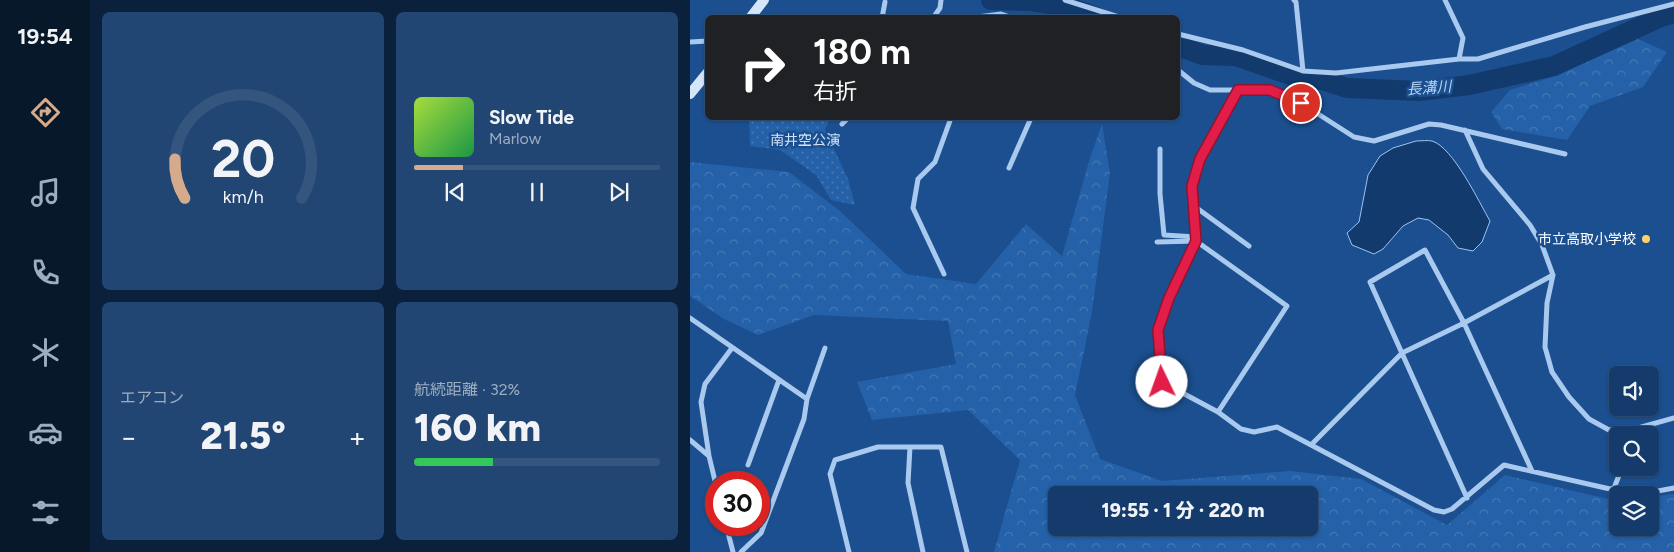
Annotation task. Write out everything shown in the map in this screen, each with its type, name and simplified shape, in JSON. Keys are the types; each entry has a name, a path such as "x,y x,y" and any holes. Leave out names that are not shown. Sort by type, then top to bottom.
{"street":[{"path":"752,15 764,0"},
{"path":"935,15 940,8 941,0"},
{"path":"1066,0 1113,15"},
{"path":"1294,0 1296,2 1302,71"},
{"path":"1445,0 1463,38 1459,59"},
{"path":"883,15 885,2"},
{"path":"1180,34 1243,50 1302,71 1336,72 1459,59 1478,59 1585,27 1674,4"},
{"path":"690,42 705,41"},
{"path":"1180,72 1194,83 1210,90 1270,90 1301,103 1354,137 1374,141 1429,124 1441,124 1565,154"},
{"path":"690,94 705,76"},
{"path":"1238,90 1200,159 1192,186 1196,239 1169,298 1158,330 1162,382 1218,412 1241,429 1254,432 1277,427 1434,510 1444,512 1452,509 1504,465 1609,490"},
{"path":"842,124 846,120"},
{"path":"944,274 913,208 918,179 935,162 950,120"},
{"path":"1009,168 1030,120"},
{"path":"1465,130 1483,169 1530,225 1542,245 1553,275 1547,303 1545,346 1552,372 1569,397 1589,418 1609,430"},
{"path":"1160,149 1160,194 1164,234 1196,239 1287,306 1218,412"},
{"path":"1194,206 1249,246"},
{"path":"1157,242 1196,239"},
{"path":"1467,498 1370,282 1425,250 1464,323 1532,471"},
{"path":"1311,445 1402,353 1464,323 1553,275"},
{"path":"690,318 808,400"},
{"path":"713,471 701,402 705,384 732,348"},
{"path":"744,551 761,533 804,419 808,400 825,348"},
{"path":"748,465 779,380"},
{"path":"1645,426 1674,418"},
{"path":"690,440 709,456"},
{"path":"849,552 830,474 836,460 878,446 941,447 967,552"},
{"path":"910,447 908,483 923,552"},
{"path":"1659,491 1674,488"},
{"path":"729,536 733,552"}],"green space":[{"path":"1638,39 1667,52 1643,87 1590,106 1567,140 1502,129 1491,112 1510,90 1552,77"},
{"name":"南井空公演","path":"749,120 829,120 825,130 848,179 855,205 831,200 816,175 780,150 750,146"},
{"path":"1102,124 1110,173 1092,312 1075,395 1100,459 1162,481 1290,471 1361,479 1447,525 1505,475 1609,499 1609,536 1659,536 1659,496 1674,494 1674,552 994,552 1020,460 968,410 872,420 857,382 956,364 948,321 814,315 758,335 724,319 690,296 690,162 789,172 840,211 906,274 976,284 1026,224 1062,256 1089,161"}],"shaded area":[{"path":"1416,141 1432,141 1440,145 1448,153 1465,176 1490,221 1482,242 1473,251 1458,248 1448,235 1429,220 1418,218 1403,226 1383,249 1374,254 1352,245 1347,233 1359,222 1368,175 1380,156 1393,148"}],"waterway":[{"name":"長溝川","path":"991,0 1031,1 1069,7 1091,15"},
{"name":"長溝川","path":"1180,47 1203,55 1236,56 1302,79 1322,80 1347,88 1419,91 1469,85 1554,66 1661,17 1674,13"}],"place":[{"name":"市立高取小学校","path":"1646,239"}],"route":[{"path":"1162,382 1158,330 1169,298 1196,241 1192,186 1200,159 1238,90 1270,90 1301,103"}]}
